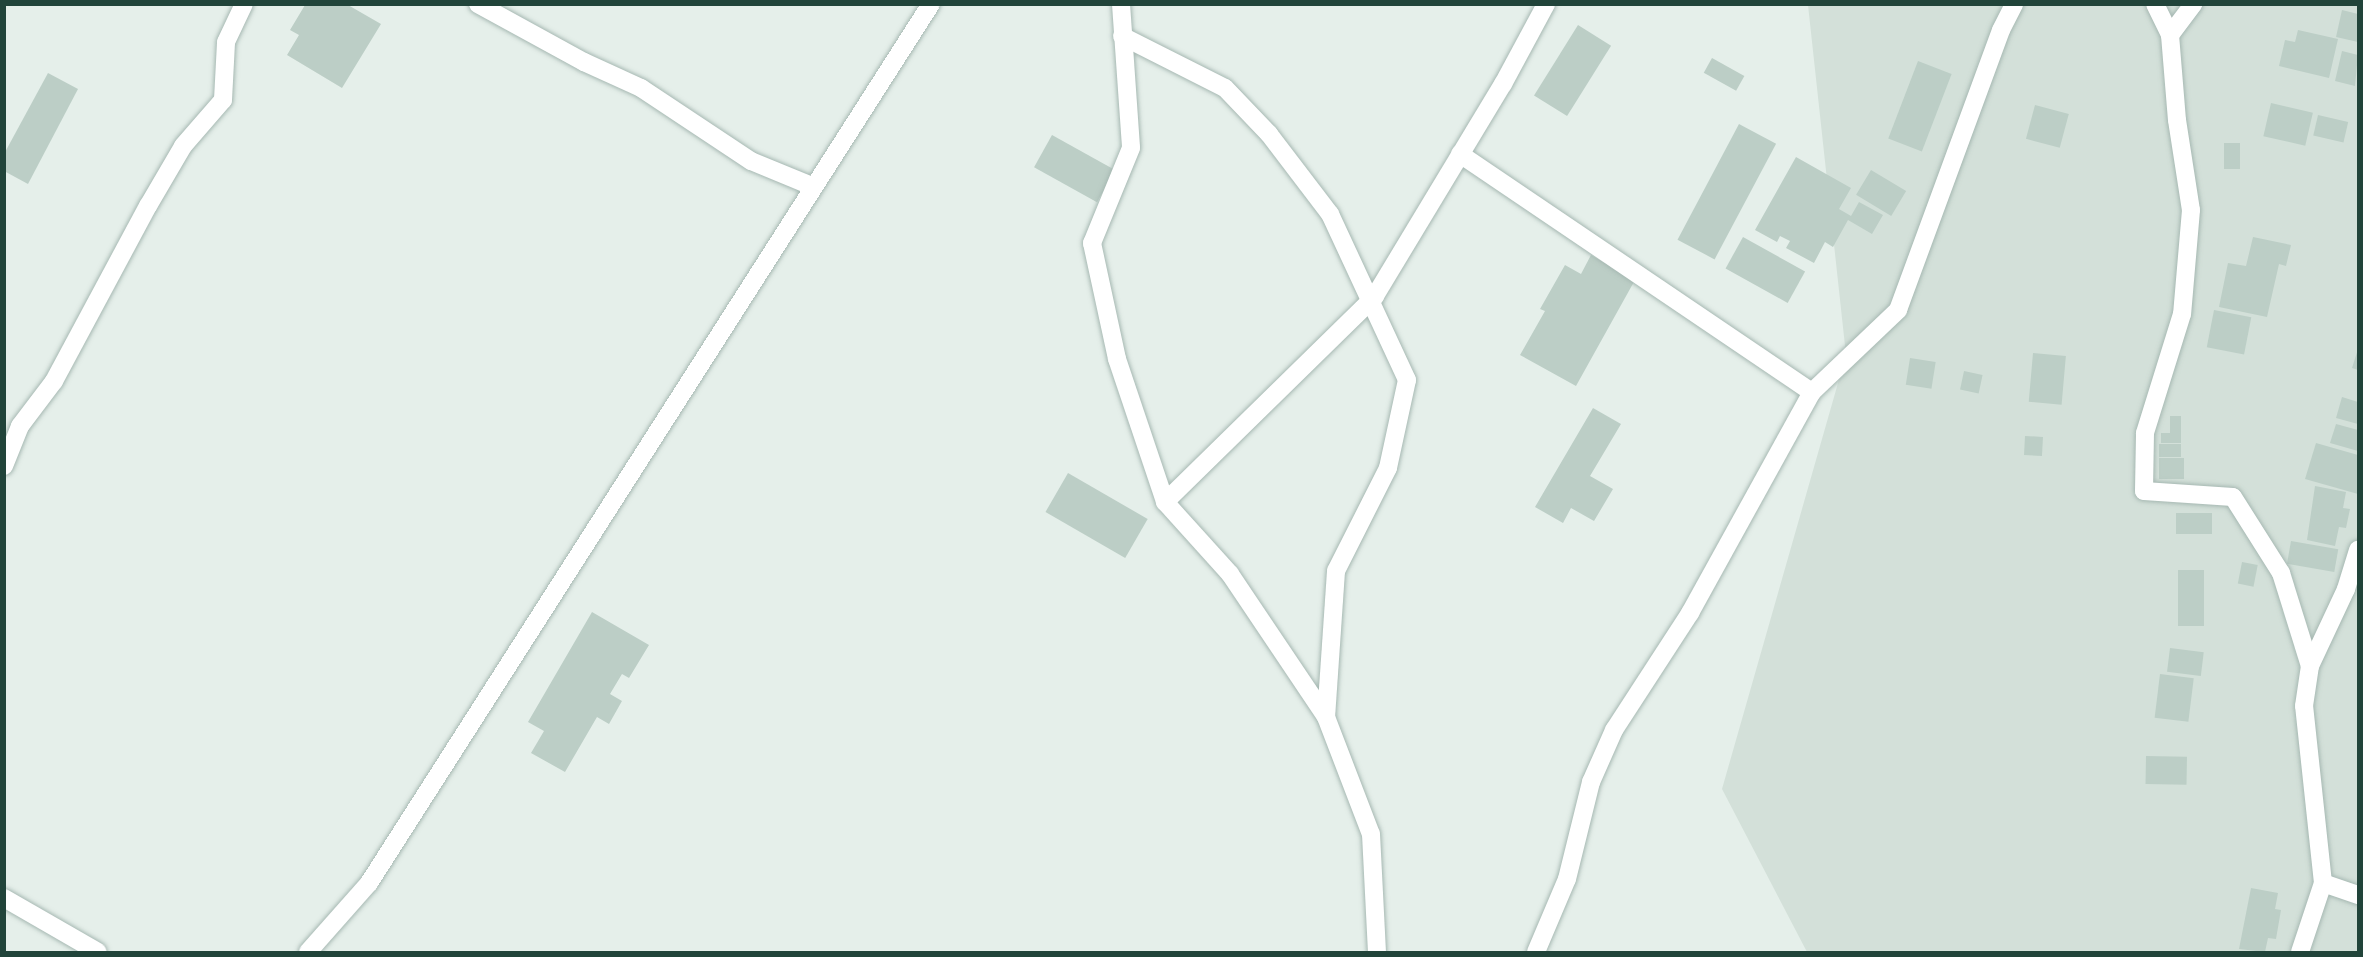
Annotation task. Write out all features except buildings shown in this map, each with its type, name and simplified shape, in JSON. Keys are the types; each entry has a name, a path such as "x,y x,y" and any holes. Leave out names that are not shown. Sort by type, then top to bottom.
{"street":[{"path":"4,466 20,426 54,381 148,206 183,146 223,100 226,42 244,4"},
{"path":"478,4 584,62 641,88 751,161 814,187"},
{"path":"308,952 369,883 931,4"},
{"path":"1121,4 1131,148 1092,243 1118,359 1165,502 1230,574 1326,717 1371,834 1377,952"},
{"path":"1165,502 1370,301 1503,84 1545,4"},
{"path":"1536,952 1567,879 1591,782 1614,730 1690,613 1812,392 1898,310 2001,30 2014,4"},
{"path":"2155,4 2170,35 2177,120 2191,210 2182,314 2145,434 2144,491 2233,497 2282,573 2310,666"},
{"path":"2170,35 2193,4"},
{"path":"1122,36 1225,88 1269,134 1330,214 1407,380 1388,468 1336,571 1326,717"},
{"path":"1460,154 1812,392"},
{"path":"2300,952 2323,883 2304,706 2310,666 2346,589 2358,549"},
{"path":"2323,883 2358,895"},
{"path":"4,898 98,952"}],"shaded area":[{"path":"1808,5 2358,5 2358,952 1807,952 1722,789 1846,355"}]}
